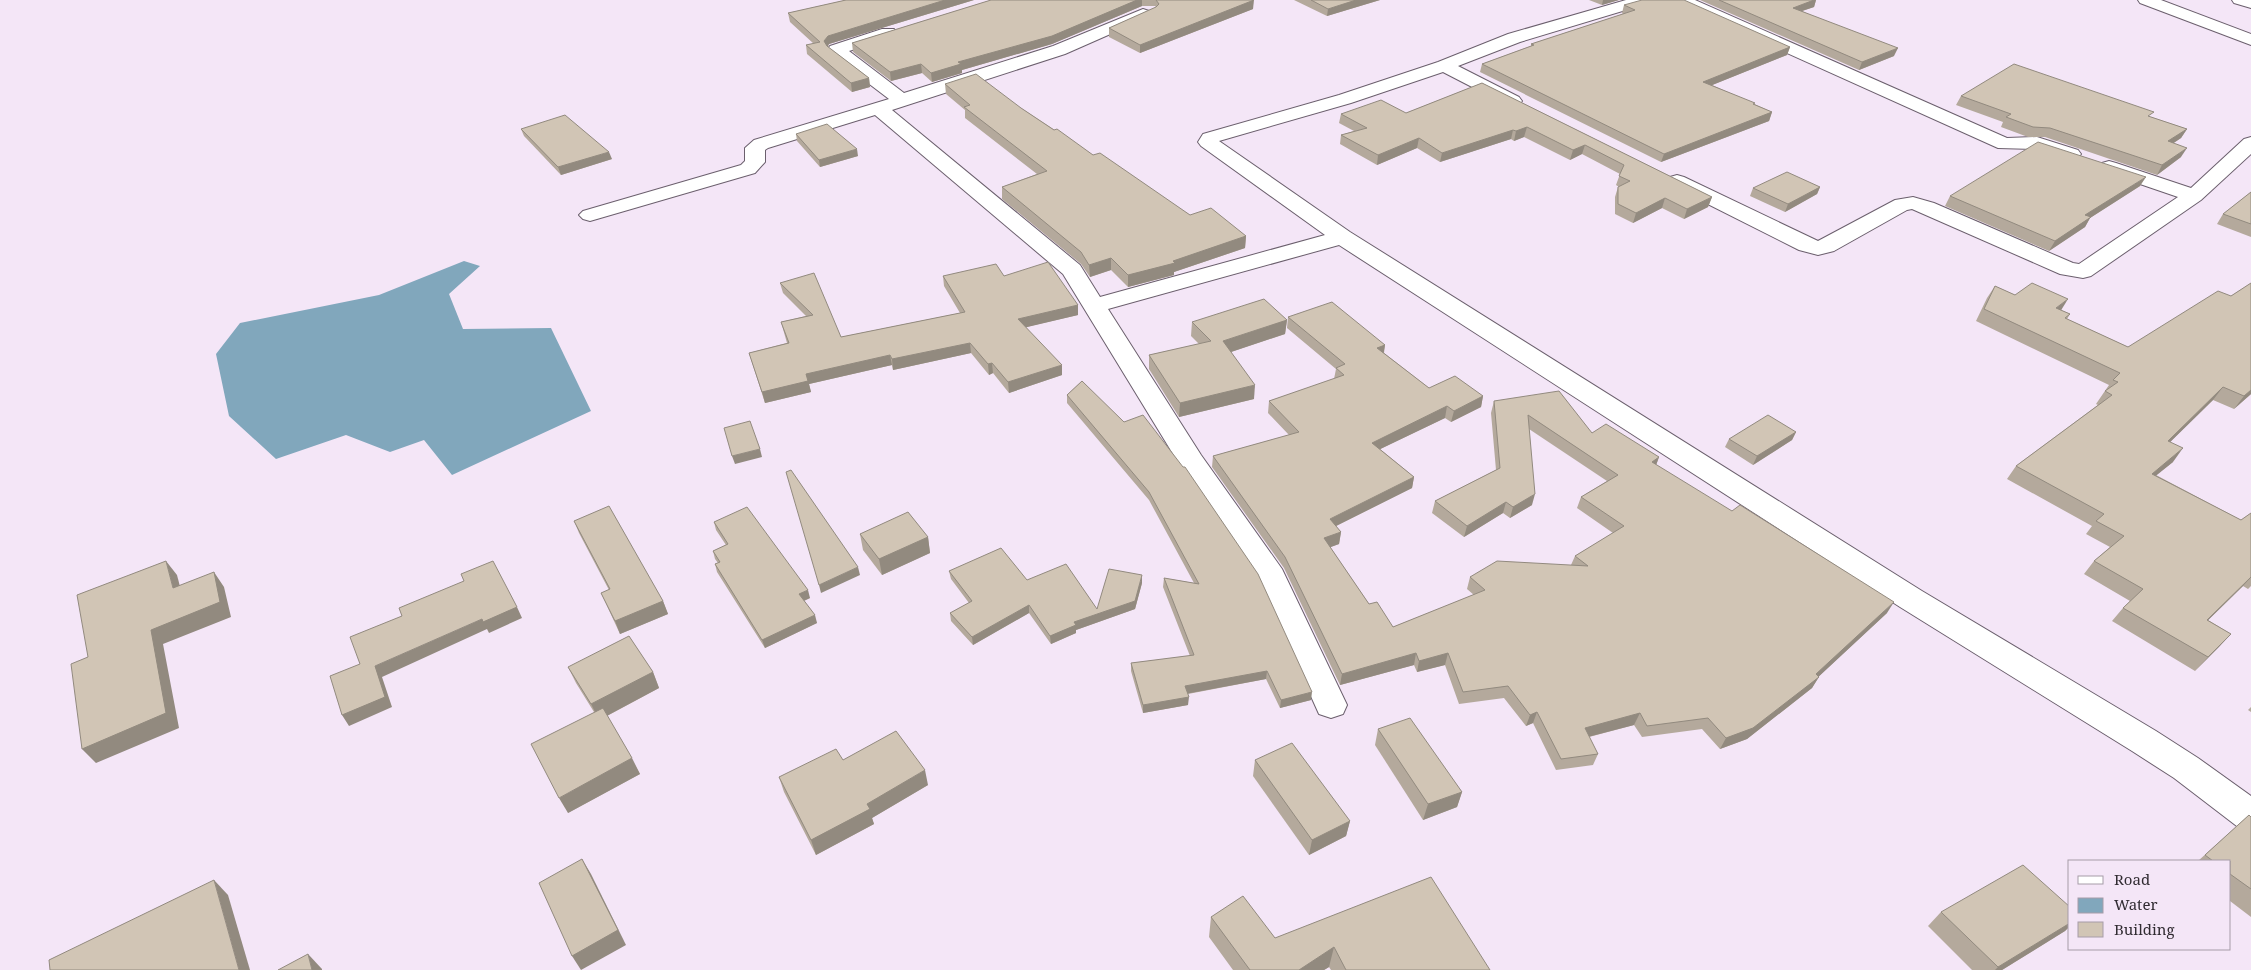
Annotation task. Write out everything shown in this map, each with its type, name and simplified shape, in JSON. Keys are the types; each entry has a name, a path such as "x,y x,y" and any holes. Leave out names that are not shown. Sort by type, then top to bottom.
{"street":[{"path":"1643,0 1514,38 1444,66 1344,99 1210,138 1208,142 1342,237 1911,599 2151,745 2251,816"},
{"path":"1682,0 2005,144 2037,143 2194,196"},
{"path":"2146,0 2251,40"},
{"path":"2240,0 2251,3"},
{"path":"590,216 748,169 755,162 755,148 761,144 879,109 900,100 1059,50 1149,11"},
{"path":"900,100 836,50 904,28"},
{"path":"1444,66 1527,108"},
{"path":"879,109 1072,270 1195,468 1272,577 1331,704"},
{"path":"1658,172 1807,245 1818,248 1826,246 1902,204 1913,203 1927,207 2076,271 2083,271 2194,196 2251,143"},
{"path":"1094,306 1342,237"}],"water":[{"path":"464,261 480,266 449,294 463,329 551,328 591,411 452,475 424,440 390,452 346,435 276,459 229,416 216,354 240,323 379,295"}],"building":[{"path":"846,0 945,0 828,36 824,41 827,46 869,78 851,83 806,45 820,42 788,13"},
{"path":"991,0 1137,0 1052,36 958,62 961,64 931,73 921,64 890,72 852,43"},
{"path":"1156,0 1254,0 1140,45 1109,28 1156,7 1159,4"},
{"path":"1311,0 1356,0 1328,9"},
{"path":"1642,0 1684,0 1790,47 1703,82 1772,112 1664,154 1482,64 1534,45 1531,44 1635,10 1624,5"},
{"path":"1719,0 1814,0 1793,8 1898,48 1862,62"},
{"path":"2014,64 2154,112 2148,116 2187,129 2168,141 2187,148 2162,165 2050,128 2033,127 2006,117 2011,114 1961,96"},
{"path":"976,74 1054,130 1057,129 1093,155 1100,153 1190,215 1211,208 1246,236 1173,261 1175,263 1128,275 1111,258 1089,265 1081,252 1002,187 1047,171 964,107 970,105 945,84"},
{"path":"1482,83 1712,197 1687,209 1665,198 1636,213 1618,204 1618,187 1630,181 1619,176 1624,165 1585,145 1573,150 1527,127 1442,153 1419,138 1378,155 1341,135 1367,128 1341,114 1381,100 1406,113"},
{"path":"565,115 609,152 558,167 521,129"},
{"path":"827,124 857,149 819,160 796,134"},
{"path":"2038,142 2146,177 2085,215 2091,217 2055,241 1950,196"},
{"path":"1787,172 1820,187 1788,204 1753,188"},
{"path":"2251,192 2251,224 2223,214"},
{"path":"1048,262 1078,305 1018,319 1062,365 1008,382 992,363 988,364 970,343 892,359 890,355 806,374 808,381 762,392 749,353 789,343 781,322 813,315 780,283 814,273 841,337 965,312 943,276 996,264 1004,276"},
{"path":"2032,283 2068,299 2056,308 2070,314 2065,318 2128,347 2218,291 2231,296 2251,283 2251,390 2244,396 2223,387 2168,441 2183,448 2152,474 2241,520 2251,513 2251,577 2207,620 2231,634 2208,657 2123,608 2143,589 2094,561 2124,536 2096,521 2104,514 2016,466 2112,395 2105,391 2118,382 2113,380 2120,373 1984,309 1995,286 2015,295"},
{"path":"1264,299 1287,320 1223,341 1255,385 1180,403 1149,355 1211,341 1192,322"},
{"path":"1332,302 1385,345 1377,348 1429,388 1455,376 1483,396 1454,411 1447,406 1372,443 1414,477 1330,519 1341,532 1324,538 1369,604 1377,602 1393,627 1485,590 1470,577 1497,561 1588,566 1575,556 1624,526 1581,497 1618,475 1528,415 1535,494 1513,507 1506,502 1467,526 1435,501 1500,468 1494,401 1559,391 1592,433 1606,424 1659,457 1652,462 1732,511 1740,505 1894,602 1816,674 1819,677 1753,728 1726,738 1708,718 1647,726 1640,713 1585,728 1598,754 1561,759 1537,712 1530,715 1508,686 1463,692 1448,653 1419,661 1416,653 1342,674 1285,557 1213,456 1299,432 1269,401 1344,375 1336,368 1345,364 1288,317"},
{"path":"1082,381 1124,422 1143,415 1183,467 1185,467 1258,574 1312,692 1281,700 1267,671 1185,686 1189,697 1143,705 1131,663 1194,655 1164,578 1199,584 1149,492 1067,395"},
{"path":"1768,415 1796,432 1757,456 1729,439"},
{"path":"750,421 760,449 732,456 724,428"},
{"path":"791,470 858,567 819,585 786,472"},
{"path":"609,506 663,601 615,621 601,593 610,589 574,521"},
{"path":"747,507 808,590 799,594 815,615 762,640 715,564 720,562 713,551 728,544 714,522"},
{"path":"908,512 928,537 879,559 860,534"},
{"path":"1001,548 1027,580 1066,564 1097,609 1109,569 1142,575 1135,601 1074,622 1076,625 1050,636 1029,605 972,637 950,613 972,601 949,571"},
{"path":"166,561 173,588 214,572 220,602 151,630 166,713 82,749 71,664 88,657 77,595"},
{"path":"493,561 517,607 483,622 482,619 375,666 385,697 342,715 330,676 360,664 350,637 402,616 399,608 464,581 461,574"},
{"path":"629,636 653,672 591,704 568,667"},
{"path":"603,708 632,758 559,798 531,744"},
{"path":"1410,718 1462,792 1428,804 1378,729"},
{"path":"896,731 925,770 867,804 870,809 811,840 779,777 836,749 843,760"},
{"path":"1292,743 1350,821 1312,840 1255,760"},
{"path":"2249,815 2251,817 2251,889 2231,875 2231,860 2212,860 2205,855"},
{"path":"582,859 618,930 572,956 539,883"},
{"path":"2023,865 2068,905 2068,924 1998,967 1941,912"},
{"path":"1431,877 1490,970 1346,970 1334,947 1299,970 1250,970 1211,917 1243,896 1275,938"},
{"path":"214,880 239,970 50,970 49,960"},
{"path":"308,954 312,970 278,970"}]}
